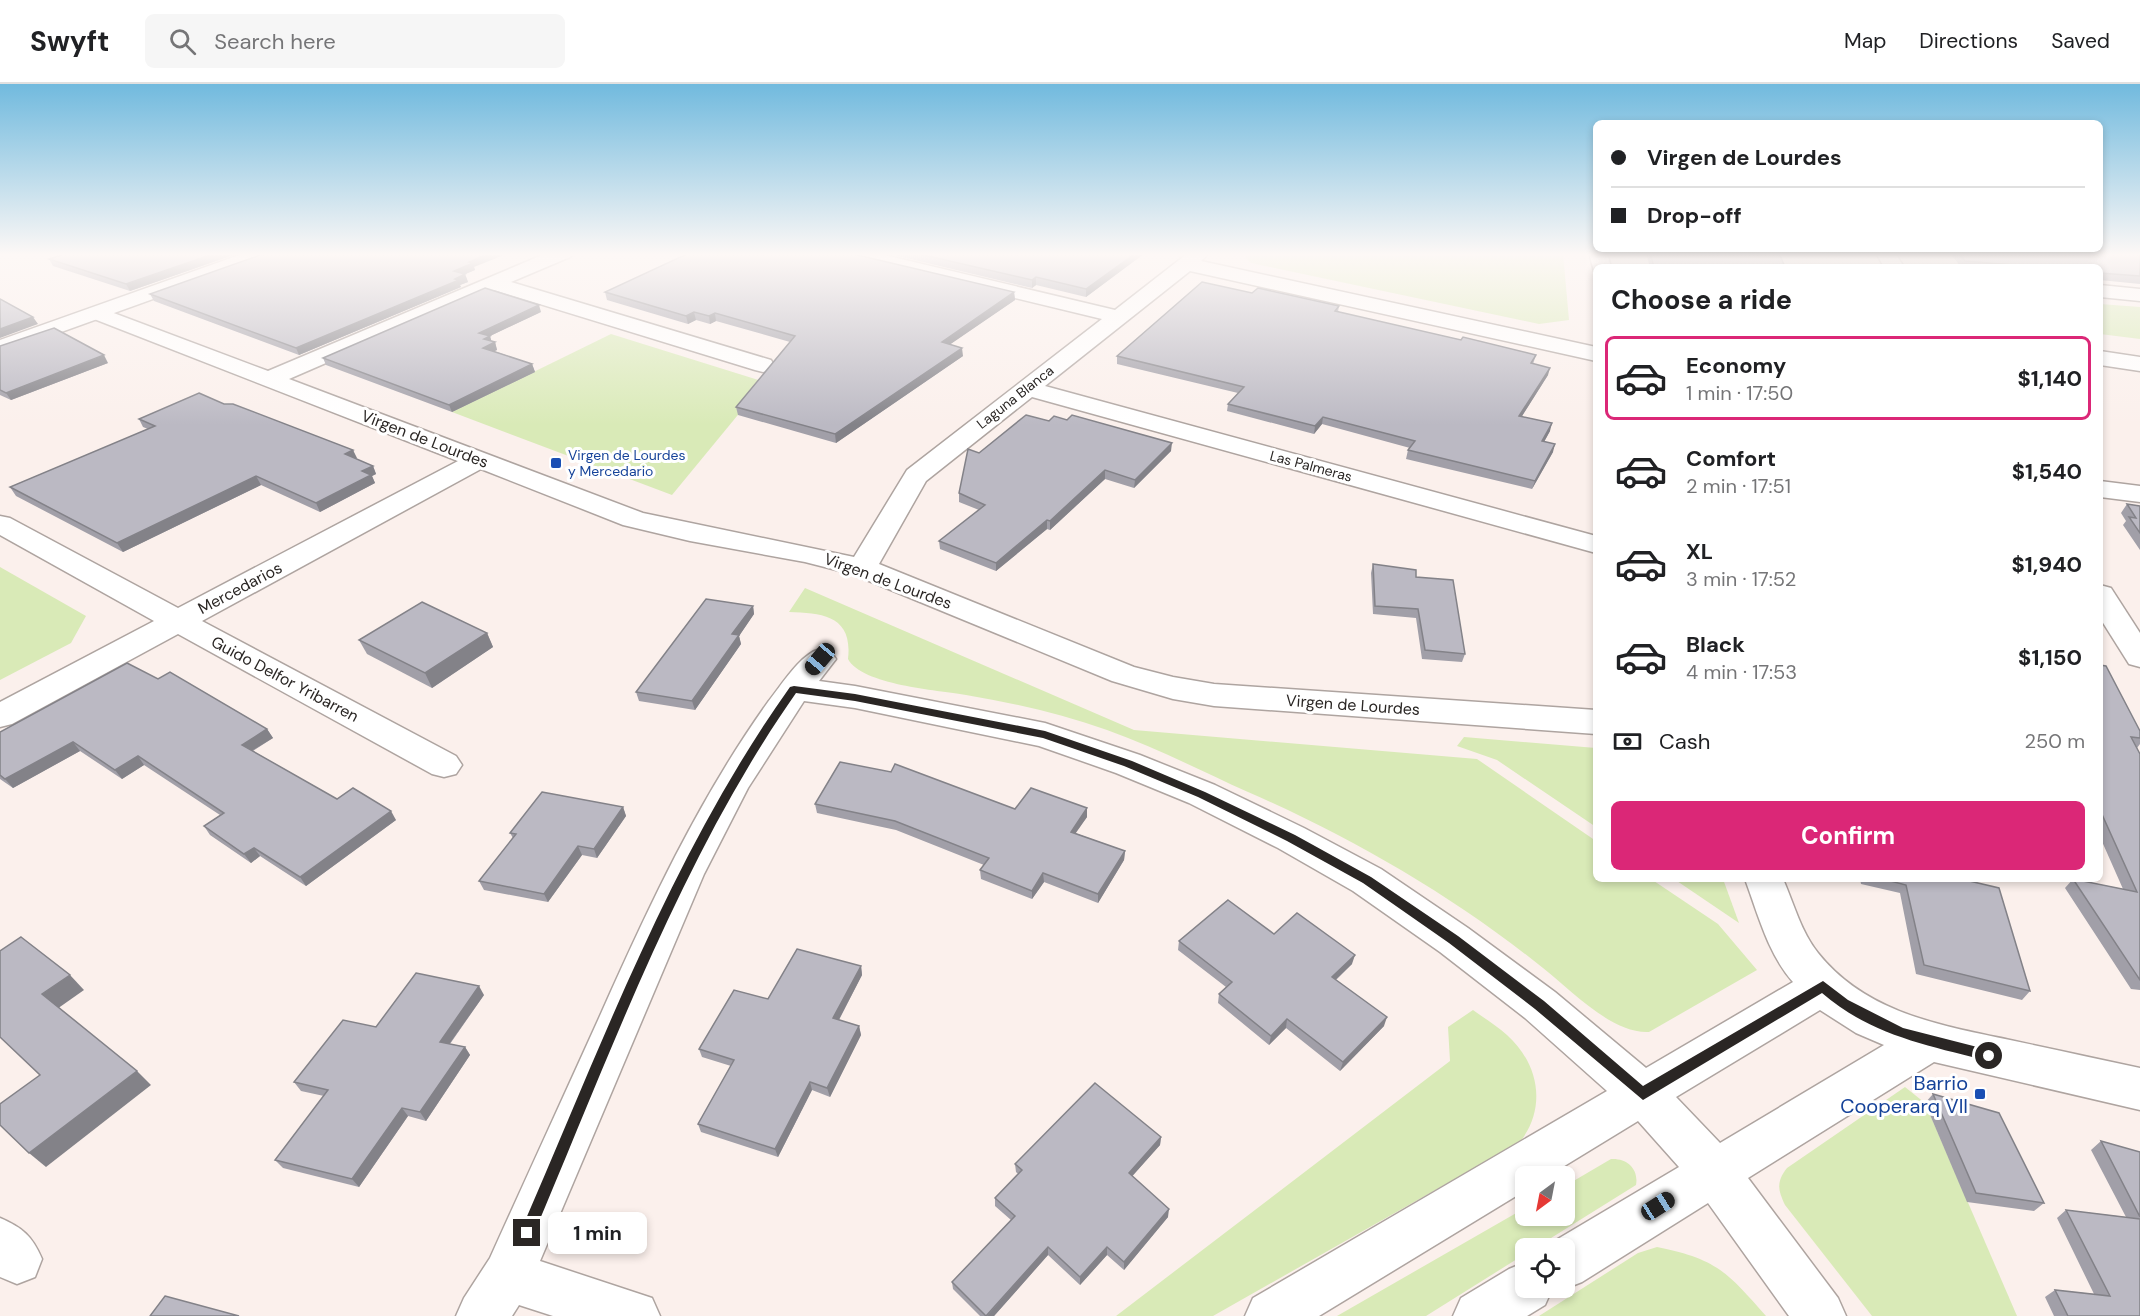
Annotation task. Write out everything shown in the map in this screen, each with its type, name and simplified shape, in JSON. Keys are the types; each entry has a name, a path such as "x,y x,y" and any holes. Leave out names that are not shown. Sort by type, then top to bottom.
{"street":[{"path":"0,347 103,310"},
{"path":"269,379 428,310"},
{"path":"583,310 763,365"},
{"path":"1091,310 1118,317"},
{"name":"Laguna Blanca","path":"862,568 915,476 1126,310"},
{"path":"1413,310 1593,353"},
{"name":"Virgen de Lourdes","path":"96,313 633,519 689,533 825,557 862,568 901,582 1123,675 1173,688 1214,695 1593,722"},
{"path":"2103,358 2140,364"},
{"name":"Las Palmeras","path":"1026,388 1593,544"},
{"name":"Mercedarios","path":"0,716 479,460"},
{"path":"2103,489 2140,494"},
{"name":"Guido Delfor Yribarren","path":"0,524 444,765"},
{"path":"2103,599 2140,657"},
{"path":"634,1316 495,1296 674,891 757,741 794,689 820,659"},
{"path":"794,689 855,698 1045,735 1128,764 1202,794 1291,838 1367,880 1454,940 1540,1005 1643,1094 1715,1172 1820,1316"},
{"path":"1765,882 1790,945 1804,967 1843,1004 1872,1020 1928,1042 2140,1089"},
{"path":"1271,1316 1823,986"},
{"path":"1575,1257 1928,1042"},
{"path":"1479,1316 1515,1294"}],"green space":[{"path":"1475,310 1568,310 1569,320 1539,324"},
{"path":"2103,310 2140,310 2140,339 2103,334"},
{"path":"611,334 765,382 672,495 452,412"},
{"path":"0,567 86,616 71,643 0,680"},
{"path":"805,588 1134,730 1477,759 1593,839 1593,882 1655,882 1718,924 1757,970 1649,1032 1635,1031 1621,1026 1593,1009 1543,968 1474,917 1401,870 1326,829 1160,752 1090,724 1020,705 901,685 868,675 856,668 848,659 846,634 840,625 824,616 789,612"},
{"path":"1464,737 1593,748 1593,825 1497,760 1457,746"},
{"path":"1678,882 1724,882 1739,923"},
{"path":"1473,1010 1495,1025 1518,1046 1532,1072 1536,1086 1534,1115 1529,1129 1520,1142 1213,1316 1116,1316 1450,1061 1448,1027"},
{"path":"1905,1087 1925,1103 2017,1316 1872,1316 1785,1205 1779,1186 1787,1168"},
{"path":"1611,1159 1627,1163 1636,1174 1636,1185 1575,1223 1575,1180"},
{"path":"1515,1214 1515,1226 1570,1226 1551,1238 1515,1238 1515,1260 1426,1316 1337,1316"},
{"path":"1657,1247 1708,1263 1741,1288 1766,1316 1539,1316 1567,1298 1575,1298 1575,1293 1638,1253"}],"building":[{"path":"0,310 21,310 33,317 0,329"},
{"path":"195,310 386,310 296,348"},
{"path":"433,310 527,310 479,333 490,336 484,339 495,342 483,348 532,364 449,405 323,358"},
{"path":"667,310 987,310 942,342 962,348 835,434 736,407 795,336 715,313 709,316 694,312 686,316"},
{"path":"1169,310 1335,310 1536,355 1531,363 1550,368 1519,416 1552,423 1542,441 1555,444 1535,481 1408,450 1415,441 1323,417 1315,426 1228,404 1244,387 1117,356"},
{"path":"54,328 104,355 6,393 0,390 0,346"},
{"path":"199,393 353,450 345,454 373,466 362,471 371,475 316,503 256,476 117,543 10,487 155,426 139,419"},
{"path":"1026,415 1049,421 1054,416 1067,420 1072,415 1172,443 1135,480 1105,470 1050,521 1047,520 996,563 939,541 985,505 959,493 968,449 979,453"},
{"path":"2127,504 2140,506 2140,533 2129,517 2136,518"},
{"path":"1373,564 1416,570 1416,577 1453,580 1465,654 1425,650 1418,609 1375,606"},
{"path":"706,599 753,606 732,634 739,635 692,701 636,692"},
{"path":"422,602 487,633 425,673 359,640"},
{"path":"127,663 158,679 170,672 267,729 242,745 337,799 353,788 391,811 300,877 254,848 244,854 204,826 224,813 138,756 115,770 73,742 5,779 0,775 0,732"},
{"path":"2103,666 2106,666 2140,731 2140,738 2131,737 2140,754 2140,980 2075,882 2088,882 2137,892 2103,817"},
{"path":"840,762 891,772 895,764 1015,809 1031,788 1087,808 1071,832 1125,851 1098,894 1043,873 1032,891 980,870 989,858 895,821 815,804"},
{"path":"542,792 623,807 594,849 578,846 544,894 479,881 516,834 510,833"},
{"path":"1894,882 1974,882 1999,888 2030,991 1924,965 1906,885"},
{"path":"1228,900 1274,934 1297,913 1355,955 1332,977 1387,1017 1343,1062 1287,1019 1271,1036 1219,994 1232,982 1179,941"},
{"path":"21,937 70,975 42,994 137,1071 29,1153 0,1125 0,1104 40,1075 0,1037 0,951"},
{"path":"797,949 861,966 833,1018 859,1026 827,1088 810,1082 775,1149 698,1124 734,1060 699,1049 734,990 768,999"},
{"path":"416,973 479,986 440,1042 465,1047 420,1112 402,1108 352,1179 275,1160 328,1090 294,1082 343,1020 376,1027"},
{"path":"1095,1083 1161,1137 1129,1173 1169,1209 1124,1262 1107,1247 1080,1277 1048,1247 986,1316 952,1282 1015,1216 995,1198 1022,1170 1015,1164"},
{"path":"1933,1094 1999,1113 2044,1203 1976,1193"},
{"path":"2101,1141 2140,1152 2140,1217"},
{"path":"2066,1210 2140,1219 2140,1316 2068,1316 2055,1290 2110,1296"},
{"path":"165,1296 239,1316 150,1316"}],"place":[{"name":"Virgen de Lourdes y Mercedario","path":"556,463"},
{"name":"Barrio Cooperarq VII","path":"1980,1094"}],"route":[{"path":"527,1233 674,891 757,741 794,689 945,714 1045,735 1128,764 1202,794 1291,838 1367,880 1454,940 1540,1005 1643,1094 1823,986 1843,1004 1901,1033 1928,1042 1989,1056"}]}
